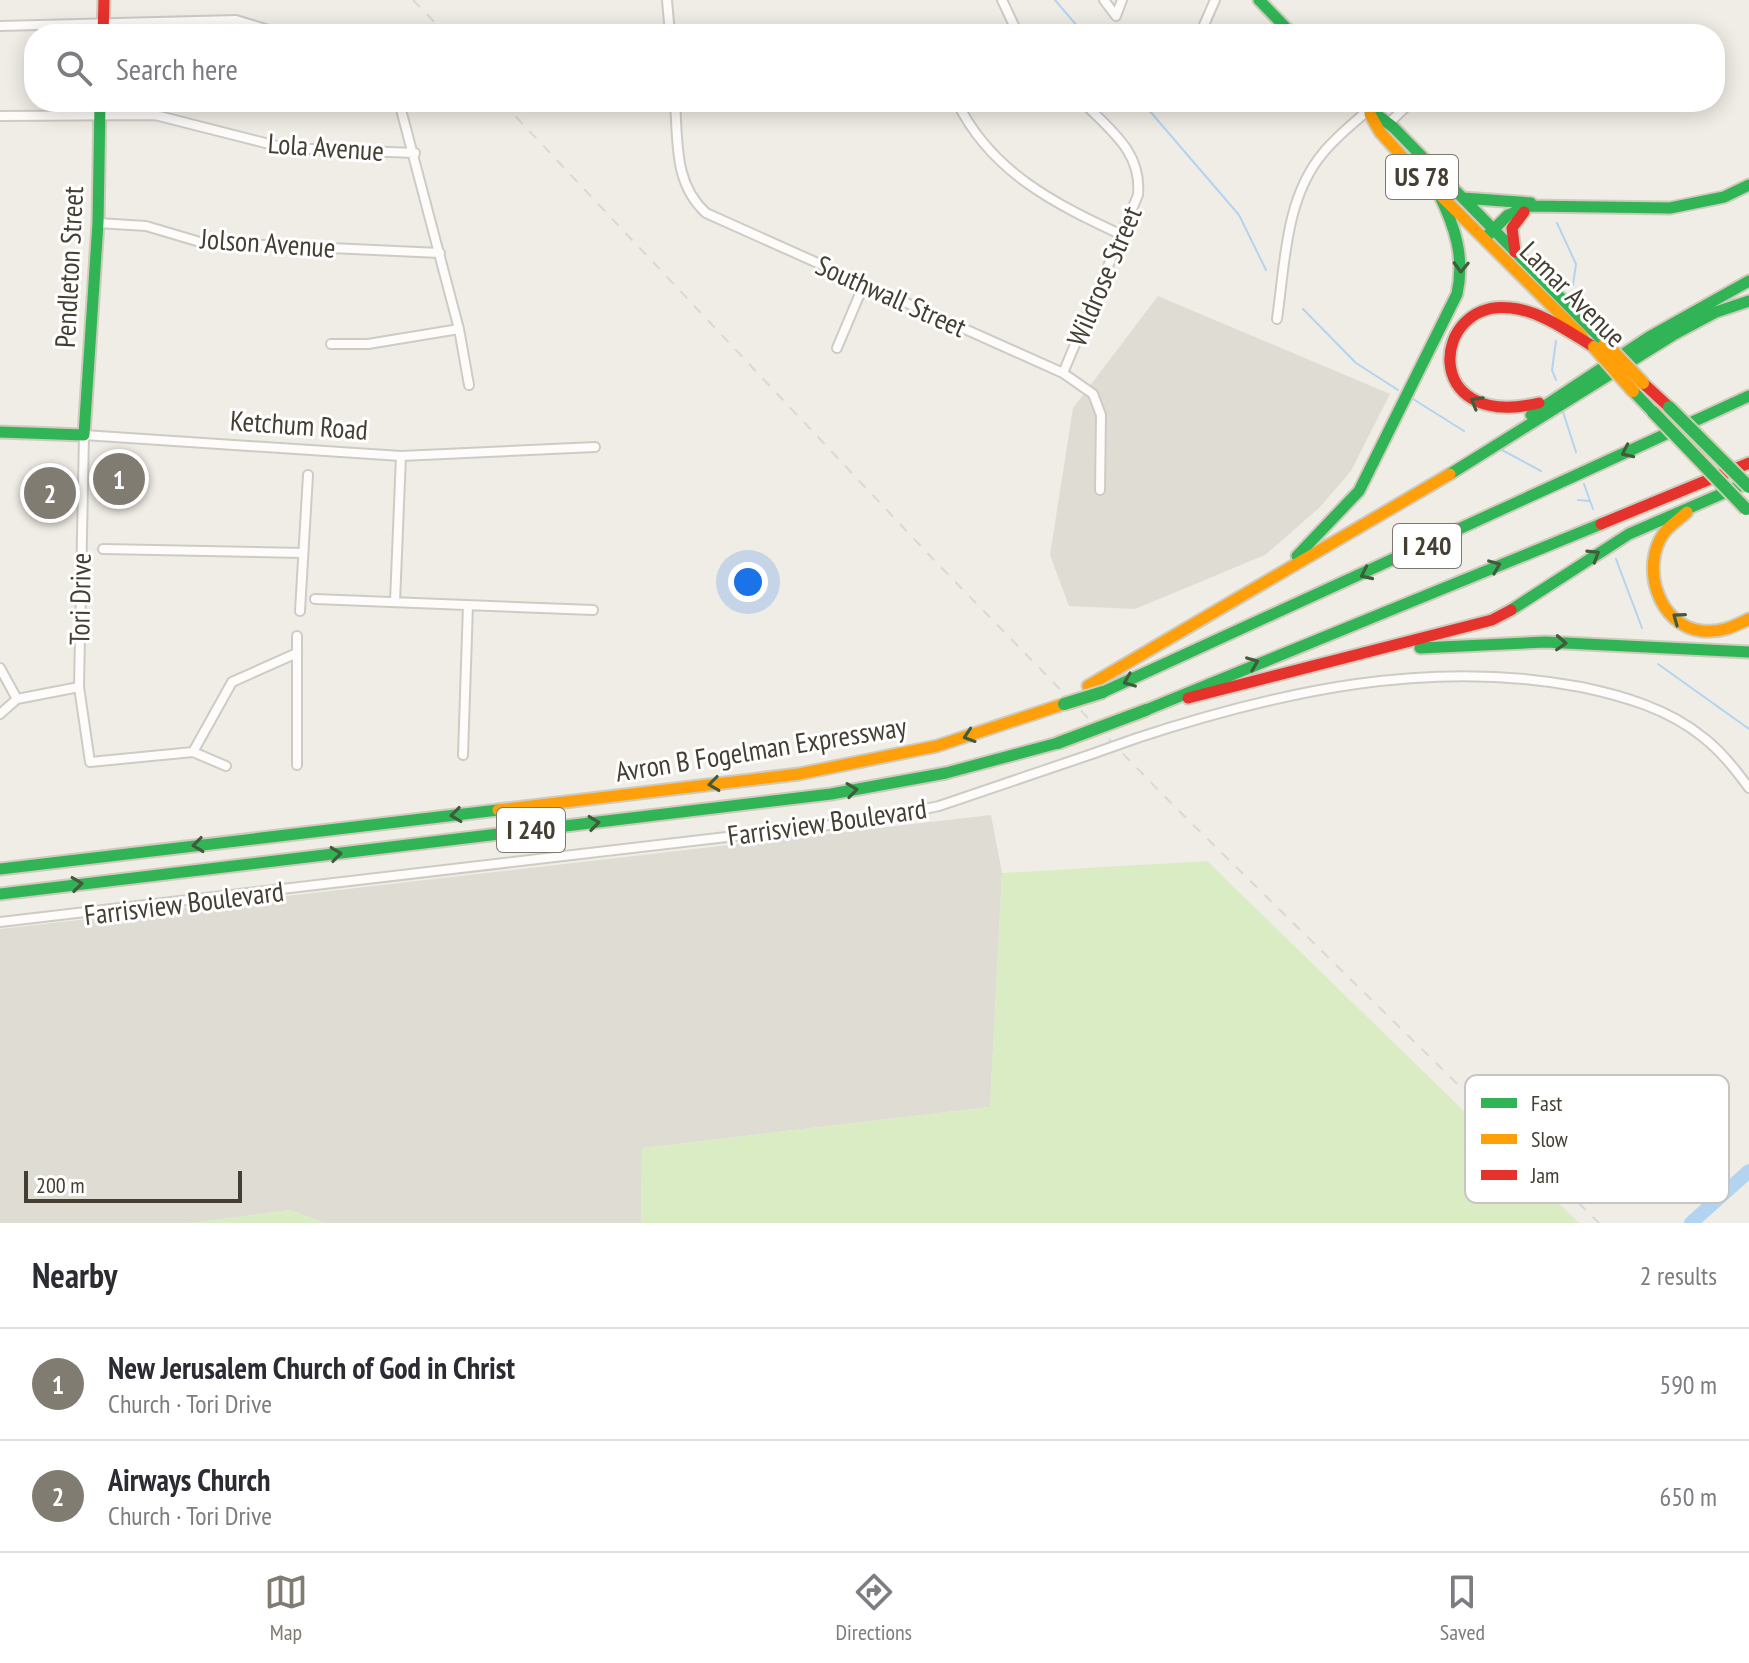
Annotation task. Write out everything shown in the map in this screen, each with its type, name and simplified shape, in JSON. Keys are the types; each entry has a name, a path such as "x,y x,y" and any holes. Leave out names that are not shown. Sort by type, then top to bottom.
{"main road":[{"path":"103,24 104,0"},
{"path":"1259,0 1282,24"},
{"name":"Pendleton Street","path":"84,435 98,223 100,112"},
{"name":"Lamar Avenue","path":"1368,112 1380,132 1439,194 1516,255 1638,387 1653,412 1748,511"},
{"name":"Lamar Avenue","path":"1372,112 1388,124 1459,197 1488,235 1600,345"},
{"path":"1459,197 1480,204 1507,200 1542,205 1687,207 1724,197 1749,185"},
{"path":"1267,581 1329,526 1359,491 1454,302 1462,274 1461,248 1439,194"},
{"path":"1488,235 1515,211 1542,205"},
{"path":"1516,255 1511,234 1515,220 1542,205"},
{"path":"1336,541 1550,399 1749,281"},
{"path":"1064,704 1088,686 1156,650 1673,335 1716,312 1749,301"},
{"path":"1550,399 1506,411 1482,407 1466,396 1450,368 1453,341 1462,324 1488,309 1514,307 1600,345"},
{"name":"Lamar Avenue","path":"1638,387 1669,407 1749,485"},
{"name":"Avron B Fogelman Expressway","path":"0,869 799,774 937,746 1103,692 1749,396"},
{"name":"Ketchum Road","path":"0,432 84,435"},
{"name":"Avron B Fogelman Expressway","path":"0,894 786,800 918,781 1011,759 1151,708 1207,682 1749,463"},
{"path":"1151,708 1492,620 1527,602 1628,534 1679,509 1749,485"},
{"path":"1712,498 1683,514 1660,537 1651,563 1654,589 1669,613 1692,628 1725,631 1749,619"},
{"path":"1372,653 1512,642 1749,652"}],"street":[{"path":"667,0 669,24"},
{"path":"1002,0 1012,24"},
{"path":"1104,0 1116,16 1122,0"},
{"path":"1204,24 1215,0"},
{"path":"170,24 236,20 249,24"},
{"path":"0,26 24,26"},
{"name":"Lola Avenue","path":"0,116 50,112"},
{"name":"Lola Avenue","path":"131,112 192,122 260,144 285,148 415,153"},
{"path":"402,112 459,329 469,385"},
{"name":"Southwall Street","path":"676,112 682,181 690,199 706,213 1063,373 1093,394 1101,415 1100,490"},
{"path":"963,112 975,131 1010,170 1038,194 1122,235"},
{"name":"Wildrose Street","path":"1063,373 1138,195 1140,174 1135,158 1092,112"},
{"path":"1277,319 1292,216 1299,194 1323,152 1359,112"},
{"path":"1388,124 1401,112"},
{"name":"Jolson Avenue","path":"98,223 146,226 200,242 440,253"},
{"path":"837,348 864,284"},
{"path":"331,344 368,344 459,329"},
{"name":"Ketchum Road","path":"84,435 401,456 595,447"},
{"name":"Tori Drive","path":"84,435 79,687 90,762 193,752"},
{"path":"395,602 401,456"},
{"path":"300,611 308,475"},
{"path":"103,549 303,553"},
{"path":"315,599 593,610"},
{"path":"463,755 468,605"},
{"path":"297,636 297,765"},
{"path":"226,766 193,752 232,682 297,653"},
{"path":"0,668 17,699"},
{"name":"Farrisview Boulevard","path":"0,922 872,820 939,806 1230,709 1297,694 1393,679 1495,675 1598,691 1659,711 1705,738 1749,788"},
{"path":"0,714 17,699 79,687"}],"shaded area":[{"path":"1158,296 1390,394 1351,471 1319,508 1265,555 1135,609 1069,606 1050,555 1073,408"},
{"path":"991,815 1002,873 990,1107 642,1148 641,1223 325,1223 290,1210 191,1223 0,1223 0,929"}],"green space":[{"path":"1207,861 1465,1112 1465,1203 1558,1203 1579,1223 641,1223 642,1148 990,1107 1002,873"},
{"path":"290,1210 325,1223 191,1223"}],"waterway":[{"path":"1055,0 1075,24"},
{"path":"1151,112 1239,215 1266,270"},
{"path":"1557,223 1576,264 1573,285"},
{"path":"1303,309 1356,363 1398,390"},
{"path":"1556,341 1552,370 1556,380"},
{"path":"1413,399 1464,431"},
{"path":"1563,412 1576,452"},
{"path":"1502,450 1541,471"},
{"path":"1584,484 1590,501"},
{"path":"1578,500 1590,501 1593,509"},
{"path":"1616,559 1642,628"},
{"path":"1658,664 1749,729"},
{"path":"1729,1189 1749,1171"},
{"path":"1691,1223 1713,1203"}],"railway":[{"path":"413,0 436,24"},
{"path":"511,112 932,558 1174,806 1465,1092"},
{"path":"1579,1203 1599,1223"}],"traffic: fast":[{"path":"1259,0 1282,24"},
{"path":"0,432 84,435 98,223 100,112"},
{"path":"1373,112 1393,127 1605,343"},
{"path":"1486,237 1508,215 1530,206 1670,208 1724,197 1749,185"},
{"path":"1297,556 1359,491 1457,294 1460,267 1457,242 1439,194"},
{"path":"1463,198 1531,203"},
{"path":"1531,415 1649,337 1749,281"},
{"path":"1450,474 1673,335 1716,312 1749,301"},
{"path":"1633,391 1653,412"},
{"path":"1103,692 1749,396"},
{"path":"1669,407 1749,487"},
{"path":"1653,412 1746,509"},
{"path":"1511,610 1629,534 1749,482"},
{"path":"1146,710 1601,524"},
{"path":"1420,648 1545,642 1749,652"},
{"path":"1064,704 1103,692"},
{"path":"1058,743 1146,710"},
{"path":"0,894 831,794 946,773 1058,743"},
{"path":"0,869 498,810"}],"traffic: slow":[{"path":"1370,114 1380,132 1408,163 1583,337"},
{"path":"1605,343 1643,383"},
{"path":"1594,347 1633,391"},
{"path":"1088,686 1450,474"},
{"path":"1687,512 1666,530 1657,546 1654,577 1664,606 1687,627 1702,631 1726,629 1749,619"},
{"path":"498,810 799,774 937,746 1064,704"}],"traffic: jam":[{"path":"103,24 104,0"},
{"path":"1515,252 1512,228 1524,212"},
{"path":"1539,403 1500,407 1473,399 1456,383 1450,363 1453,341 1465,323 1484,310 1522,310 1554,323 1594,347"},
{"path":"1643,383 1669,407"},
{"path":"1601,524 1749,463"},
{"path":"1188,698 1492,620 1511,610"}],"place":[{"name":"New Jerusalem Church of God in Christ","path":"119,479"},
{"name":"Airways Church","path":"50,493"}]}
